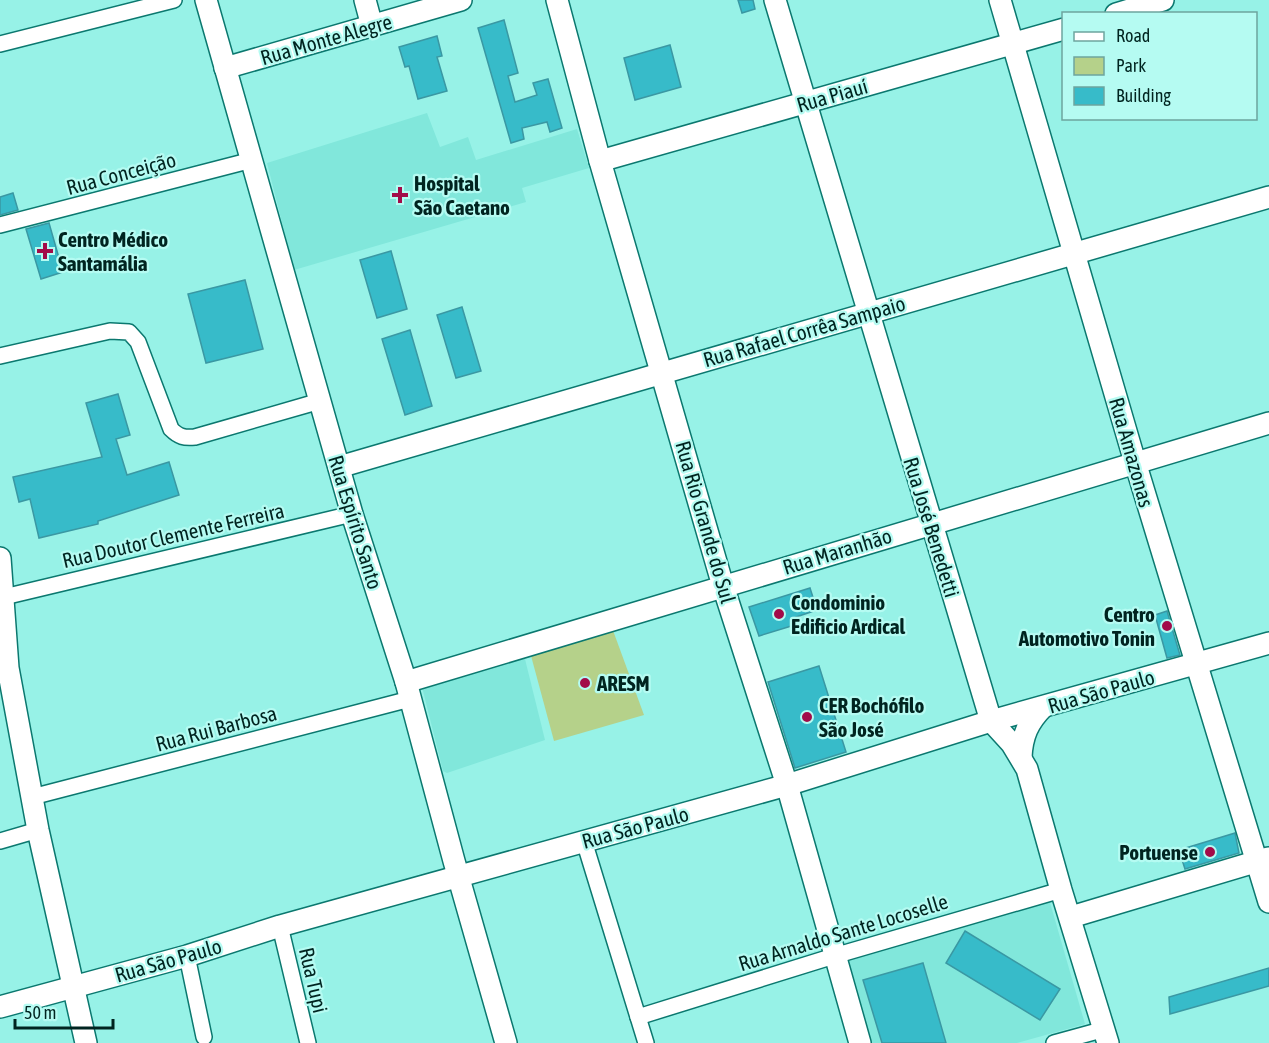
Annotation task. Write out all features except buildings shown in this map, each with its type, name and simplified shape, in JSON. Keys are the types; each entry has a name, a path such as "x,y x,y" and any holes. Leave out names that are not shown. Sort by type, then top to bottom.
{"street":[{"path":"0,44 174,0"},
{"name":"Rua Espírito Santo","path":"206,0 351,514 408,690 506,1043"},
{"path":"365,0 372,26"},
{"name":"Rua Monte Alegre","path":"225,68 461,0"},
{"name":"Rua Rio Grande do Sul","path":"557,0 600,161 723,586 787,785 860,1043"},
{"name":"Rua José Benedetti","path":"775,0 991,721 1021,757 1027,770 1061,890 1107,1036"},
{"name":"Rua Amazonas","path":"1000,0 1196,664 1263,859 1269,902"},
{"path":"1123,12 1163,0"},
{"name":"Rua Piauí","path":"600,161 1062,30"},
{"name":"Rua Conceição","path":"0,225 252,160"},
{"name":"Rua Rafael Corrêa Sampaio","path":"339,467 1269,197"},
{"path":"0,356 110,331 129,332 138,342 171,429 178,436 185,437 195,437 320,401"},
{"name":"Rua Maranhão","path":"408,690 723,586 1269,423"},
{"name":"Rua Doutor Clemente Ferreira","path":"3,597 351,514"},
{"path":"0,558 4,669 86,1043"},
{"name":"Rua São Paulo","path":"0,1007 187,956 280,926 787,785 991,721 1269,643"},
{"name":"Rua Rui Barbosa","path":"32,797 408,690"},
{"path":"1021,757 1026,730 1033,717 1043,707"},
{"path":"0,841 38,830"},
{"path":"584,841 646,1043"},
{"path":"1071,917 1263,859"},
{"name":"Rua Arnaldo Sante Locoselle","path":"638,1017 834,956 1061,890"},
{"name":"Rua Tupi","path":"280,926 308,1043"},
{"path":"187,956 204,1037"},
{"path":"1053,1043 1107,1036"}],"shaded area":[{"name":"Hospital São Caetano","path":"427,113 440,147 468,137 476,160 577,129 589,168 522,188 526,202 294,270 267,163"},
{"path":"523,651 545,740 447,773 443,771 421,683"},
{"path":"1049,899 1085,1024 1017,1043 868,1043 844,957"}],"green space":[{"name":"ARESM","path":"611,625 644,715 554,741 530,652"}],"place":[{"name":"Hospital São Caetano","path":"400,195"},
{"name":"Centro Médico Santamália","path":"45,251"},
{"name":"Condominio Edificio Ardical","path":"779,614"},
{"name":"Centro Automotivo Tonin","path":"1167,626"},
{"name":"ARESM","path":"585,683"},
{"name":"CER Bochófilo São José","path":"807,717"},
{"name":"Portuense","path":"1210,852"}]}
